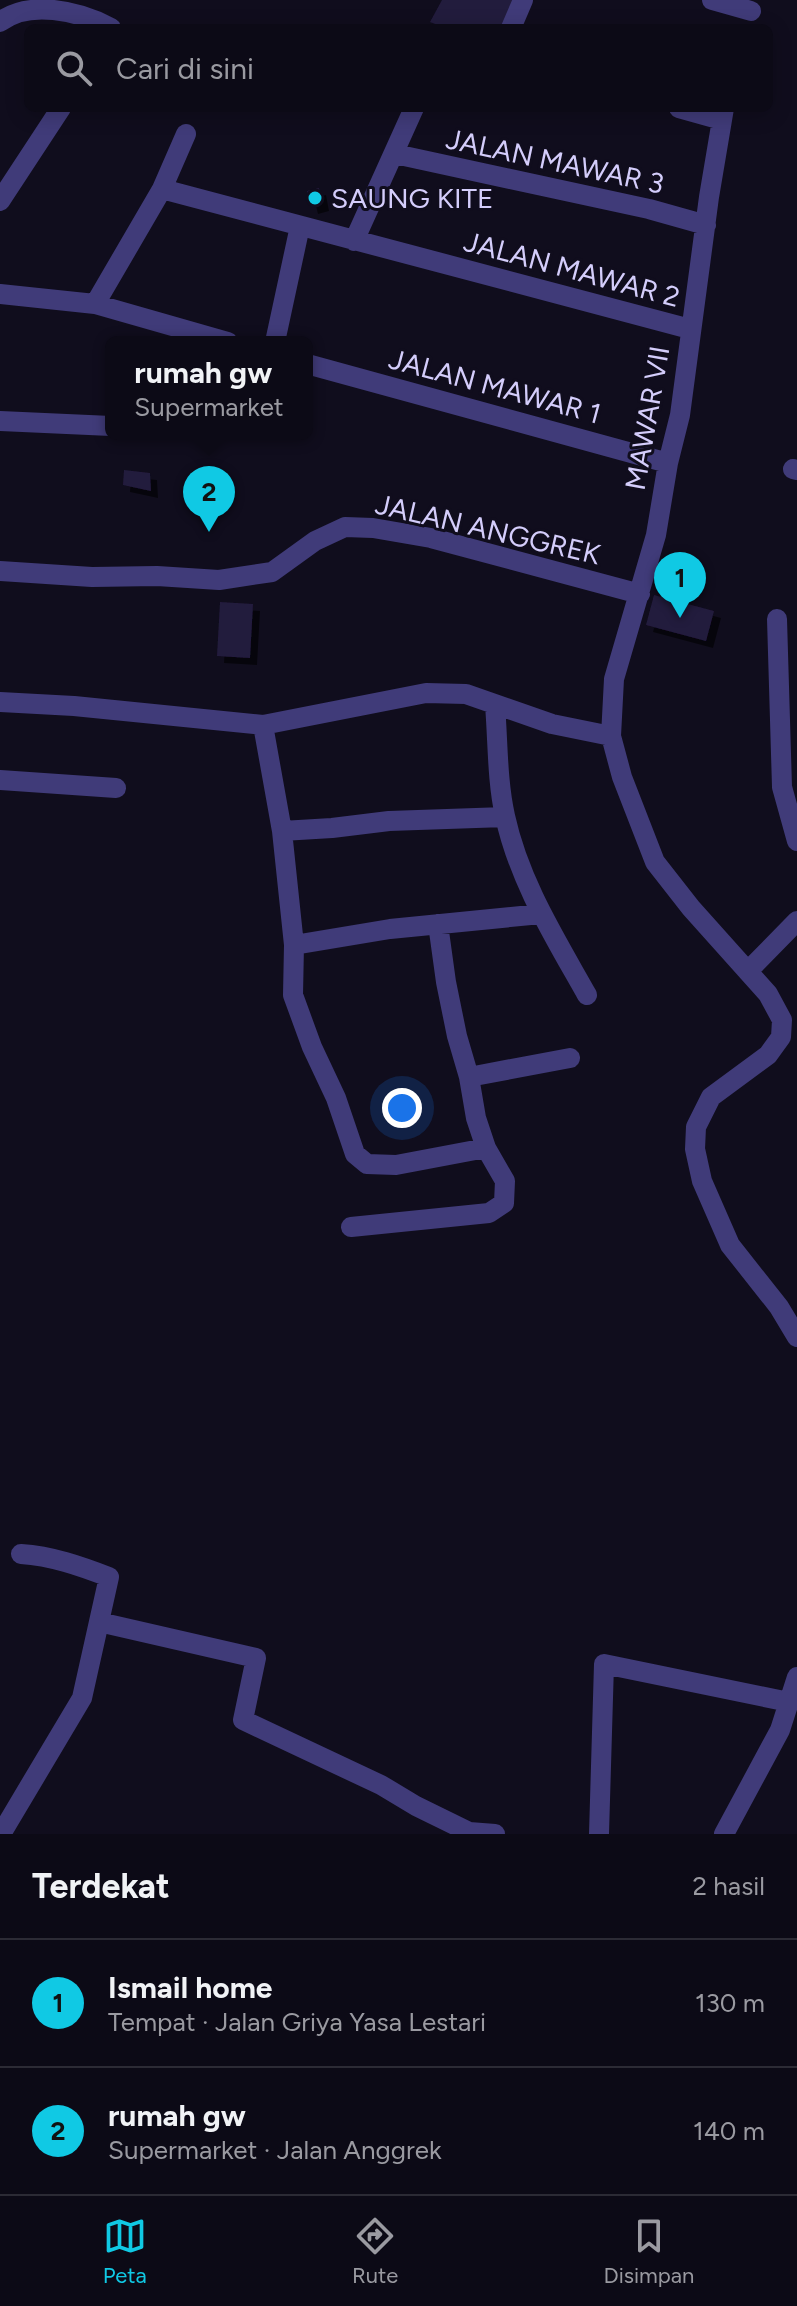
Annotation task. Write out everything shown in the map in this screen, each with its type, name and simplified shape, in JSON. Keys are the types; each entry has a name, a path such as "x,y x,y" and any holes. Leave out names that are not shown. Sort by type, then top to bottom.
{"street":[{"path":"513,24 523,0"},
{"path":"712,0 751,13"},
{"path":"0,22 7,12 33,1 58,3 103,24"},
{"path":"0,201 58,112"},
{"name":"JALAN MAWAR 3","path":"412,112 395,154 649,209 706,225"},
{"name":"MAWAR VII","path":"723,114 680,415 656,535 614,679 611,736 626,788 655,862 691,908 790,1020"},
{"path":"95,304 162,189 186,134"},
{"path":"354,241 395,154"},
{"name":"JALAN MAWAR 2","path":"162,189 690,329"},
{"path":"276,336 300,226"},
{"path":"0,294 95,304 207,336"},
{"name":"JALAN MAWAR 1","path":"313,366 668,463"},
{"path":"0,421 105,426"},
{"name":"JALAN ANGGREK","path":"0,571 219,580 272,572 315,541 345,527 373,528 431,538 640,594"},
{"path":"777,619 782,787 797,841"},
{"path":"0,702 74,706 263,725 426,693 466,694 552,724 611,736"},
{"path":"495,705 505,817 533,900 587,995"},
{"path":"263,725 282,831 294,945 293,995 312,1047 336,1098 355,1154 367,1164 396,1165 486,1148"},
{"path":"0,780 116,788"},
{"path":"282,831 389,821 505,817"},
{"path":"294,945 438,924 541,914"},
{"path":"748,971 797,921"},
{"path":"351,1227 489,1213 504,1203 505,1181 486,1148 476,1118 446,982 438,924"},
{"path":"790,1020 768,1055 711,1097 696,1127 695,1149 702,1181 730,1245 797,1335"},
{"path":"469,1077 570,1058"},
{"path":"1,1834 82,1698 109,1577 81,1566 21,1554"},
{"path":"99,1622 256,1658 243,1720 381,1785 469,1833 495,1834"},
{"path":"599,1834 604,1664 789,1702"},
{"path":"724,1834 780,1730 797,1678"}],"building":[{"path":"442,0 515,0 505,24 430,22"},
{"name":"SAUNG KITE","path":"319,188 322,204 311,207 307,191"},
{"path":"124,470 150,473 151,491 123,485"},
{"path":"654,595 714,611 706,641 646,625"},
{"path":"220,602 253,604 250,658 217,656"}],"place":[{"name":"SAUNG KITE","path":"315,198"},
{"name":"rumah gw","path":"209,532"},
{"name":"Ismail home","path":"680,618"}]}
